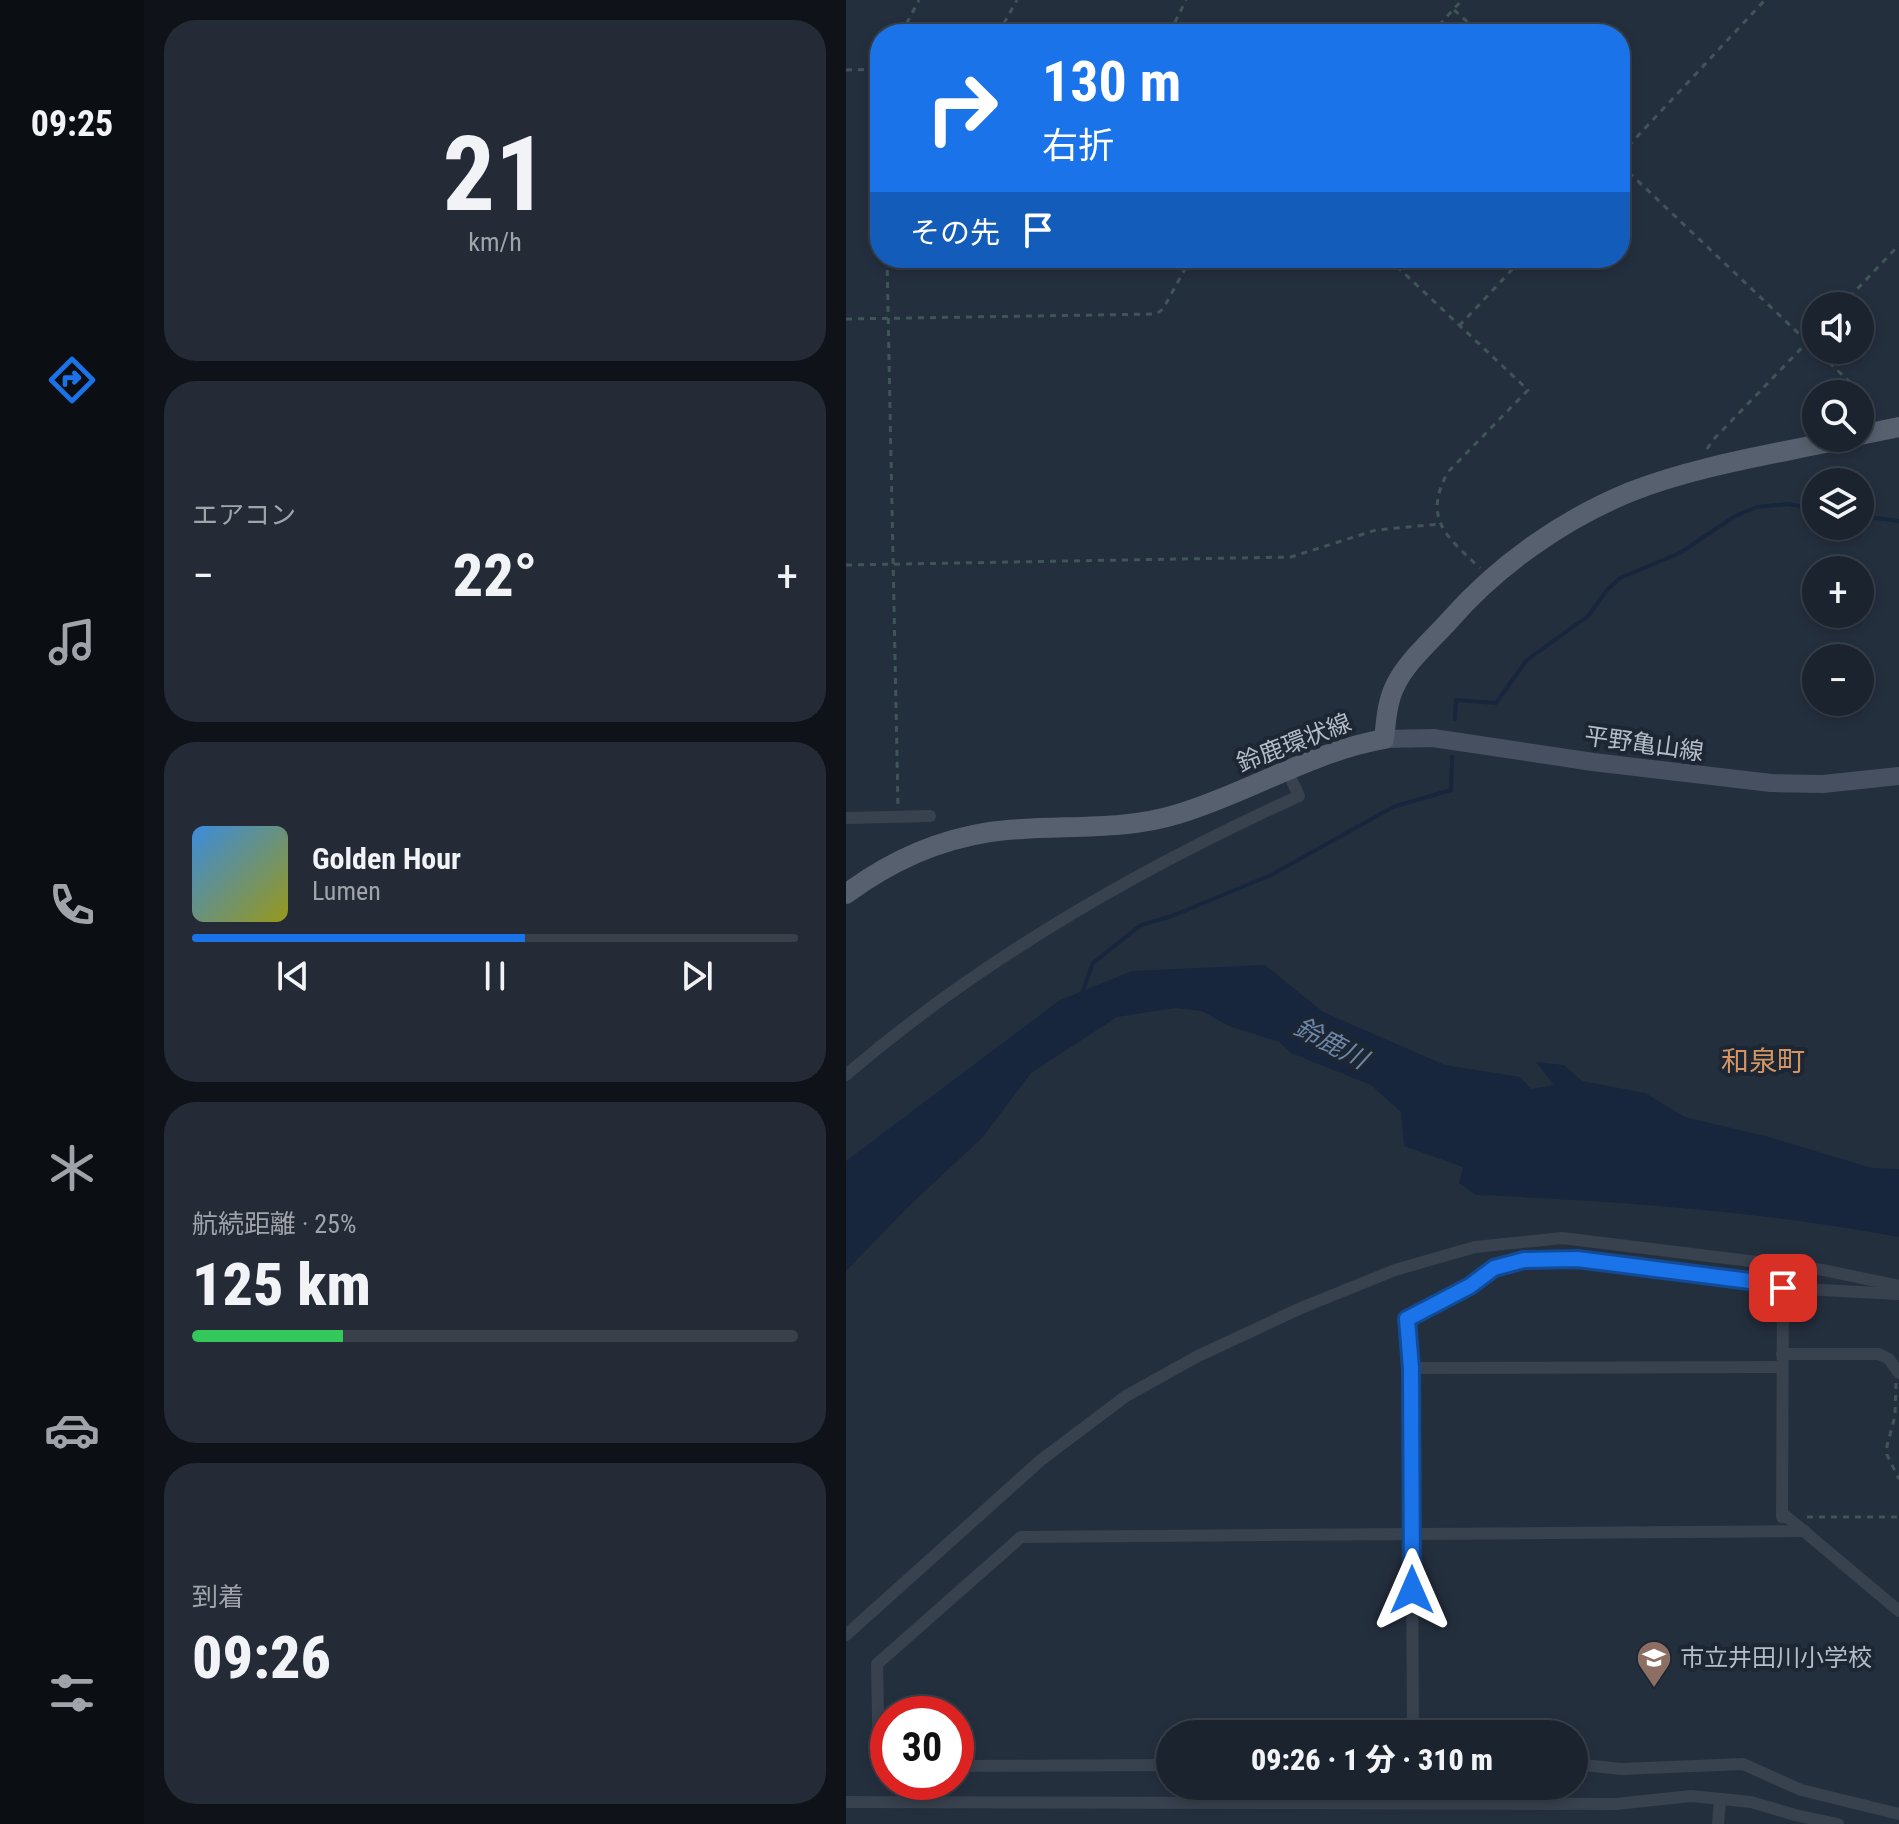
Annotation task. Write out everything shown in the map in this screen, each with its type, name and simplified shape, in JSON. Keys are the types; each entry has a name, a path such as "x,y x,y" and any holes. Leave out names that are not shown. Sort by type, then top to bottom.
{"main road":[{"path":"1874,432 1899,427"},
{"name":"鈴鹿環状線","path":"846,894 890,866 945,841 993,832 1124,824 1175,815 1341,749 1384,739 1391,697 1399,677 1491,578 1560,527 1606,503 1654,484 1802,448"},
{"name":"平野亀山線","path":"1384,739 1433,738 1606,764 1771,783 1823,784 1899,776"}],"street":[{"path":"846,1075 888,1038 995,963 1164,860 1299,796 1287,770"},
{"path":"846,818 930,816"},
{"path":"846,1635 1041,1460 1126,1396 1198,1356 1301,1308 1395,1270 1475,1247 1562,1238 1795,1266 1899,1286"},
{"path":"1413,1720 1411,1368 1407,1319 1470,1286 1494,1268 1524,1260 1577,1259 1783,1288 1899,1294"},
{"path":"1783,1288 1782,1517 1787,1517 1805,1531 1899,1611"},
{"path":"1411,1368 1782,1361 1879,1354 1889,1359 1898,1372"},
{"path":"878,1696 877,1664 1021,1537 1805,1531"},
{"path":"1588,1765 1621,1769 1743,1764 1801,1790 1899,1814"},
{"path":"974,1766 1156,1765"},
{"path":"846,1802 1616,1804 1691,1796 1719,1812 1751,1802 1838,1824"}],"path":[{"path":"906,24 919,0"},
{"path":"1004,24 1017,0"},
{"path":"1174,24 1186,0"},
{"path":"1440,24 1462,0"},
{"path":"1630,144 1765,0"},
{"path":"1453,10 1469,24"},
{"path":"846,70 870,69"},
{"path":"1630,174 1802,339"},
{"path":"1854,292 1899,245"},
{"path":"887,268 898,816"},
{"path":"846,319 1156,314 1163,309 1186,268"},
{"path":"1398,268 1528,390 1448,472 1437,503 1440,524 1449,539 1491,578"},
{"path":"1459,326 1514,268"},
{"path":"1709,469 1706,452 1713,440 1802,347"},
{"path":"1829,364 1847,380"},
{"path":"846,565 1291,557 1376,530 1440,524"},
{"path":"1898,1372 1895,1416 1887,1455 1899,1479"},
{"path":"1787,1517 1899,1517"}],"water":[{"name":"鈴鹿川","path":"1265,965 1323,1012 1445,1065 1520,1077 1531,1089 1554,1085 1536,1062 1564,1065 1582,1081 1645,1093 1685,1117 1769,1137 1872,1168 1899,1169 1899,1237 1794,1220 1688,1208 1476,1195 1459,1183 1463,1167 1404,1146 1401,1112 1371,1085 1291,1053 1279,1042 1229,1026 1202,1011 1175,1008 1117,1017 1031,1073 983,1137 910,1205 846,1271 846,1161 1060,1000 1132,971"}],"waterway":[{"path":"1455,719 1456,700 1496,703 1527,660 1588,616 1620,578 1680,553 1735,516 1757,507 1788,504 1802,506"},
{"path":"1874,518 1899,521"},
{"path":"1082,993 1093,963 1141,925 1172,916 1271,875 1393,807 1451,790 1452,757"}],"place":[{"name":"市立井田川小学校","path":"1654,1689"}],"district":[{"name":"和泉町","path":"1763,1061"}],"route":[{"path":"1412,1590 1411,1368 1407,1319 1470,1286 1494,1268 1524,1260 1577,1259 1783,1288"}]}
